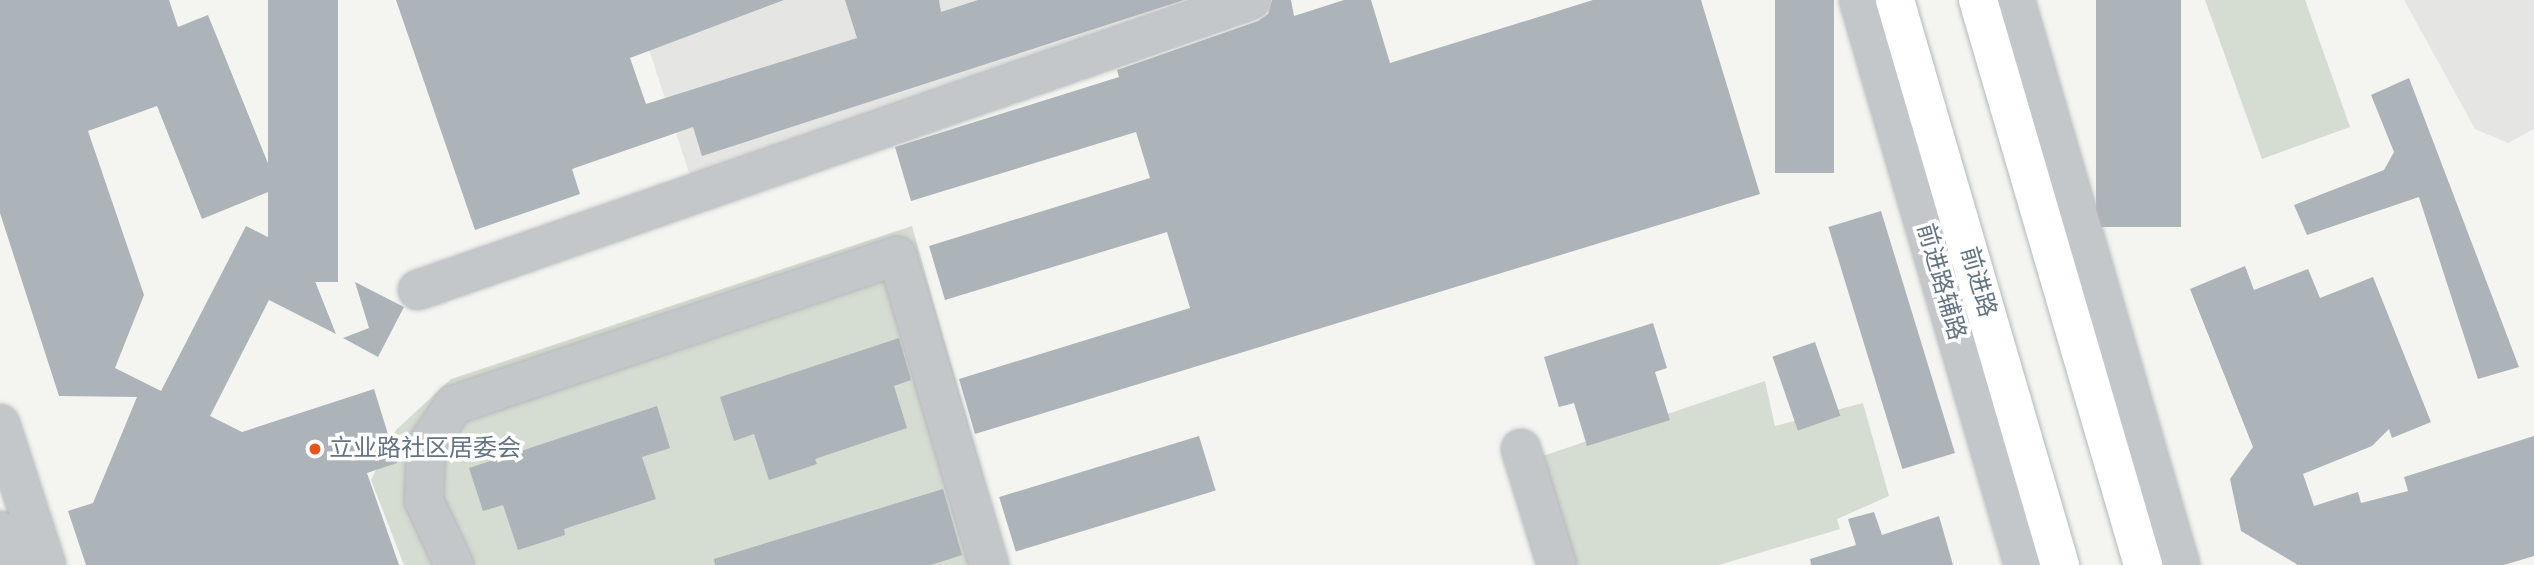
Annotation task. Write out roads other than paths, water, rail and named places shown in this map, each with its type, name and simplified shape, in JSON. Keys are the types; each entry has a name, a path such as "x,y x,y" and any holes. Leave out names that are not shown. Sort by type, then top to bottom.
{"main road":[{"name":"前进路","path":"1895,0 2060,565"},
{"path":"1978,0 2143,565"}],"street":[{"path":"418,290 1251,0"},
{"name":"前进路辅路","path":"1859,0 2024,565"},
{"path":"2015,0 2180,565"},
{"path":"454,565 424,501 426,446 454,405 897,256 989,565"},
{"path":"0,424 46,565"},
{"path":"1521,449 1557,565"},
{"path":"0,531 11,565"}],"place":[{"name":"立业路社区居委会","path":"315,449"}]}
